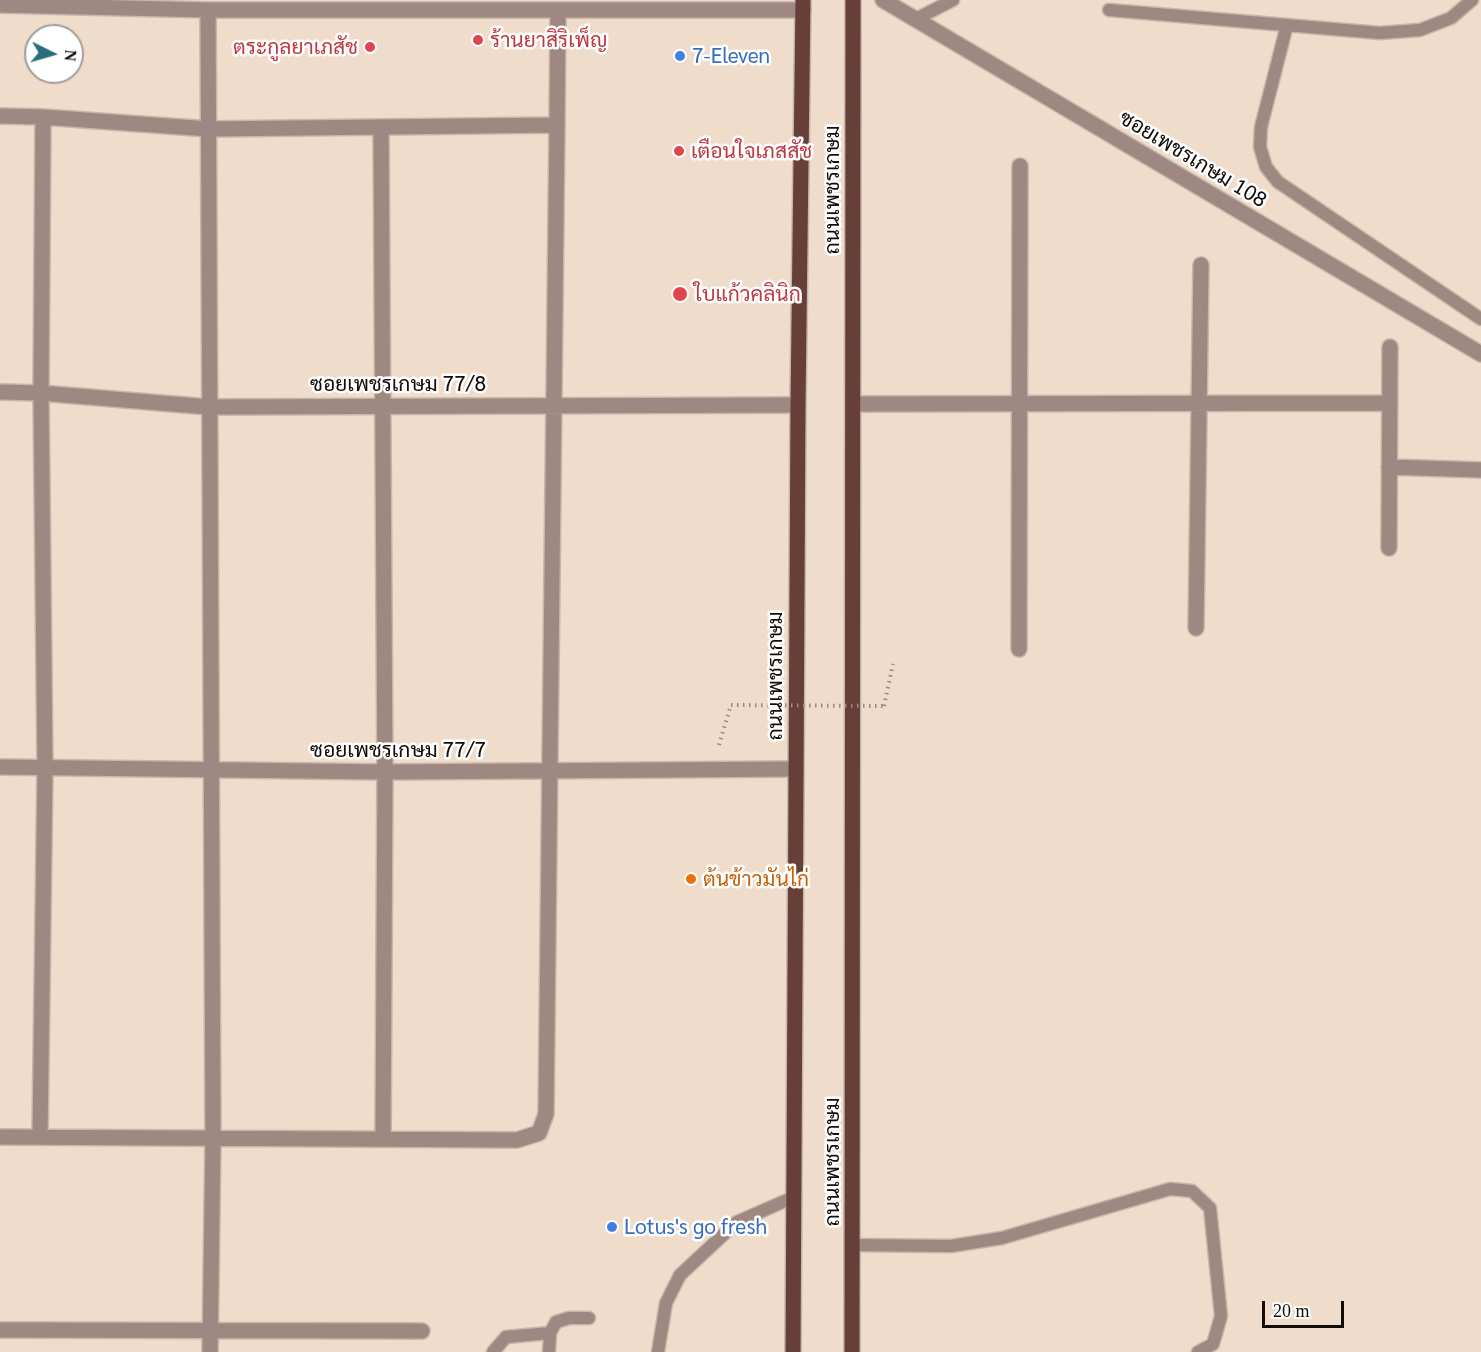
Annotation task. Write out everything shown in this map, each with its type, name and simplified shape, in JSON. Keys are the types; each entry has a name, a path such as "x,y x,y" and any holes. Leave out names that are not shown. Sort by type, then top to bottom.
{"main road":[{"name":"ถนนเพชรเกษม","path":"852,1352 853,0"},
{"name":"ถนนเพชรเกษม","path":"793,1352 798,405 803,5"}],"street":[{"name":"ซอยเพชรเกษม 108","path":"884,0 1481,354"},
{"path":"0,5 43,3 208,10 388,4 558,10 803,5"},
{"path":"208,10 213,1137 210,1352"},
{"path":"0,1137 517,1140 539,1133 546,1114 558,10"},
{"path":"0,116 208,129 557,125"},
{"path":"40,1136 45,768 41,393 43,117"},
{"path":"381,127 386,772 383,1139"},
{"path":"1019,649 1020,166"},
{"path":"1196,628 1201,265"},
{"path":"1389,548 1390,347"},
{"name":"ซอยเพชรเกษม 77/8","path":"0,392 209,406 798,405"},
{"path":"853,404 1390,403"},
{"path":"1389,467 1481,470"},
{"name":"ซอยเพชรเกษม 77/7","path":"0,767 386,772 796,769"},
{"path":"0,1330 422,1331"}],"lane":[{"path":"916,19 953,0"},
{"path":"1109,10 1380,33 1420,30 1451,18 1472,0"},
{"path":"1287,25 1261,127 1260,147 1266,167 1278,182 1481,319"},
{"path":"853,1245 951,1246 1002,1238 1170,1189 1192,1191 1209,1208 1221,1316 1213,1344 1198,1352"},
{"path":"658,1352 657,1317 680,1275 737,1222 794,1197"},
{"path":"549,1352 549,1333 556,1322 569,1318 590,1318"},
{"path":"493,1352 506,1337 549,1333"}],"path":[{"path":"719,745 731,705 884,706 892,664"}],"place":[{"name":"ร้านยาสิริเพ็ญ","path":"478,40"},
{"name":"ตระกูลยาเภสัช","path":"370,47"},
{"name":"7-Eleven","path":"680,56"},
{"name":"เตือนใจเภสสัช","path":"679,151"},
{"name":"ใบแก้วคลินิก","path":"680,294"},
{"name":"ต้นข้าวมันไก่","path":"691,879"},
{"name":"Lotus's go fresh","path":"612,1227"}]}
